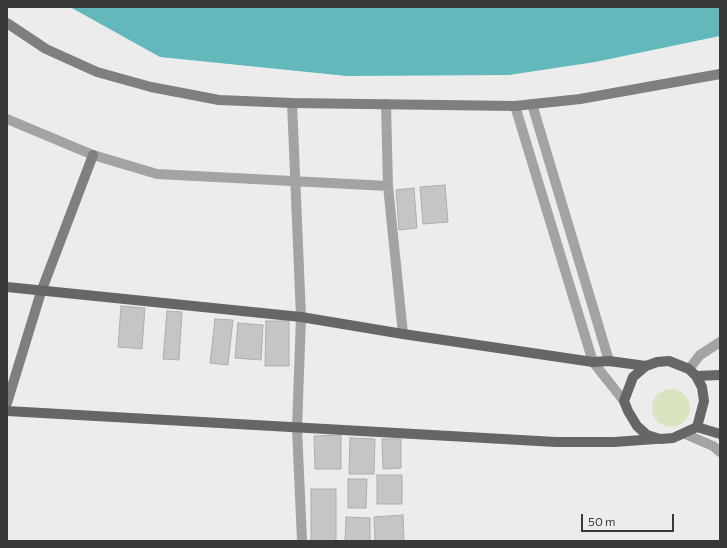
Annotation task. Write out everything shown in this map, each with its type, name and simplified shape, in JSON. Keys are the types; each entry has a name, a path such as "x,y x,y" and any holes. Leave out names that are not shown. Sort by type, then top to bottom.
{"main road":[{"path":"7,288 301,317 403,334 593,362 609,361 646,366"},
{"path":"660,439 647,435 637,426 628,411 624,400 633,377 646,366 657,362 669,361 693,372 720,375"},
{"path":"7,410 556,442 614,442 673,438 686,434 697,427 704,400 702,387 693,372"},
{"path":"697,427 720,434"}],"street":[{"path":"7,23 46,49 97,72 151,87 219,100 292,103 515,106 580,99 720,74"},
{"path":"292,103 301,317 297,428 302,541"},
{"path":"386,104 388,186 403,334"},
{"path":"532,104 609,361"},
{"path":"515,106 593,362 624,400"},
{"path":"7,119 93,155 158,174 388,186"},
{"path":"7,403 41,292 93,155"},
{"path":"693,372 700,355 720,342"},
{"path":"686,434 713,446 720,452"}],"green space":[{"path":"667,389 675,389 682,392 687,397 690,408 687,419 682,424 675,427 667,427 660,424 655,419 652,412 652,404 655,397 660,392"}],"water":[{"path":"70,7 720,7 720,36 595,62 509,75 347,76 160,57"}],"building":[{"path":"445,185 448,222 423,224 420,187"},
{"path":"414,188 417,228 399,230 396,190"},
{"path":"121,306 145,308 142,349 118,347"},
{"path":"167,311 182,312 179,360 163,359"},
{"path":"215,319 233,320 228,365 210,363"},
{"path":"266,321 289,321 289,366 265,366"},
{"path":"238,323 263,325 261,360 235,358"},
{"path":"341,435 341,469 315,469 314,436"},
{"path":"350,438 375,439 374,474 349,474"},
{"path":"382,439 401,439 401,468 383,469"},
{"path":"377,475 402,475 402,504 377,504"},
{"path":"348,479 367,479 366,508 348,508"},
{"path":"311,489 336,489 336,541 311,541"},
{"path":"403,515 404,541 375,541 374,517"},
{"path":"346,517 370,518 370,541 345,541"}]}
